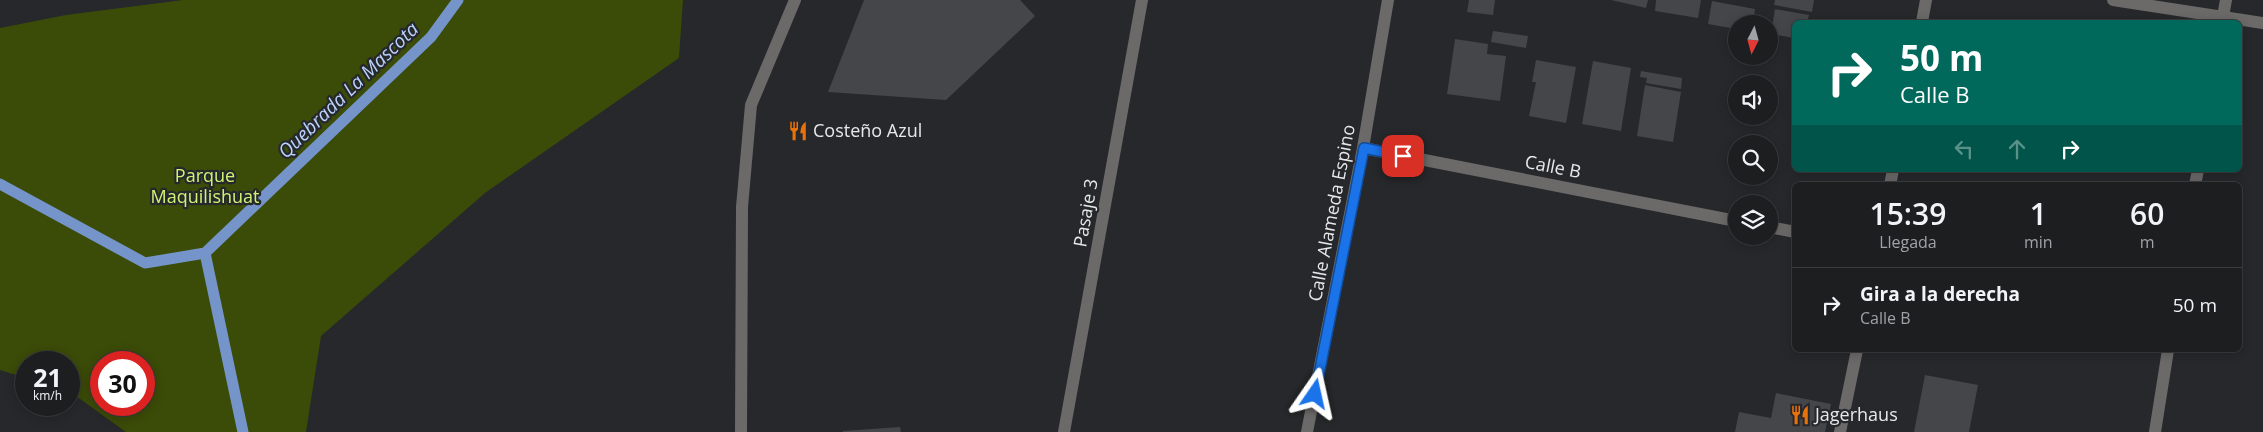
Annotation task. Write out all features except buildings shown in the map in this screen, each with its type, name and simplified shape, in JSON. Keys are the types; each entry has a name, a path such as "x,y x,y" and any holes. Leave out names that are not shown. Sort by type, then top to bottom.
{"street":[{"path":"741,432 742,207 751,105 795,0"},
{"name":"Pasaje 3","path":"1064,432 1142,0"},
{"name":"Calle Alameda Espino","path":"1307,432 1364,148 1388,0"},
{"path":"1922,20 1926,0"},
{"path":"2113,0 2222,20 2226,0"},
{"path":"2242,21 2263,23"},
{"name":"Calle B","path":"1364,148 1728,219"},
{"path":"1778,229 1792,231"},
{"path":"1840,432 1857,352"},
{"path":"2155,432 2168,352"}],"green space":[{"name":"Parque Maquilishuat","path":"183,0 683,0 679,58 485,193 321,336 306,432 126,432 104,416 155,416 155,351 90,351 90,406 80,399 80,351 15,351 15,375 0,370 0,28 66,15"}],"waterway":[{"name":"Quebrada La Mascota","path":"0,184 145,263 205,253 431,37 458,0"},
{"path":"205,253 243,432"}],"place":[{"name":"Costeño Azul","path":"798,131"},
{"name":"Jagerhaus","path":"1800,415"}],"route":[{"path":"1315,394 1364,148 1403,156"}]}
